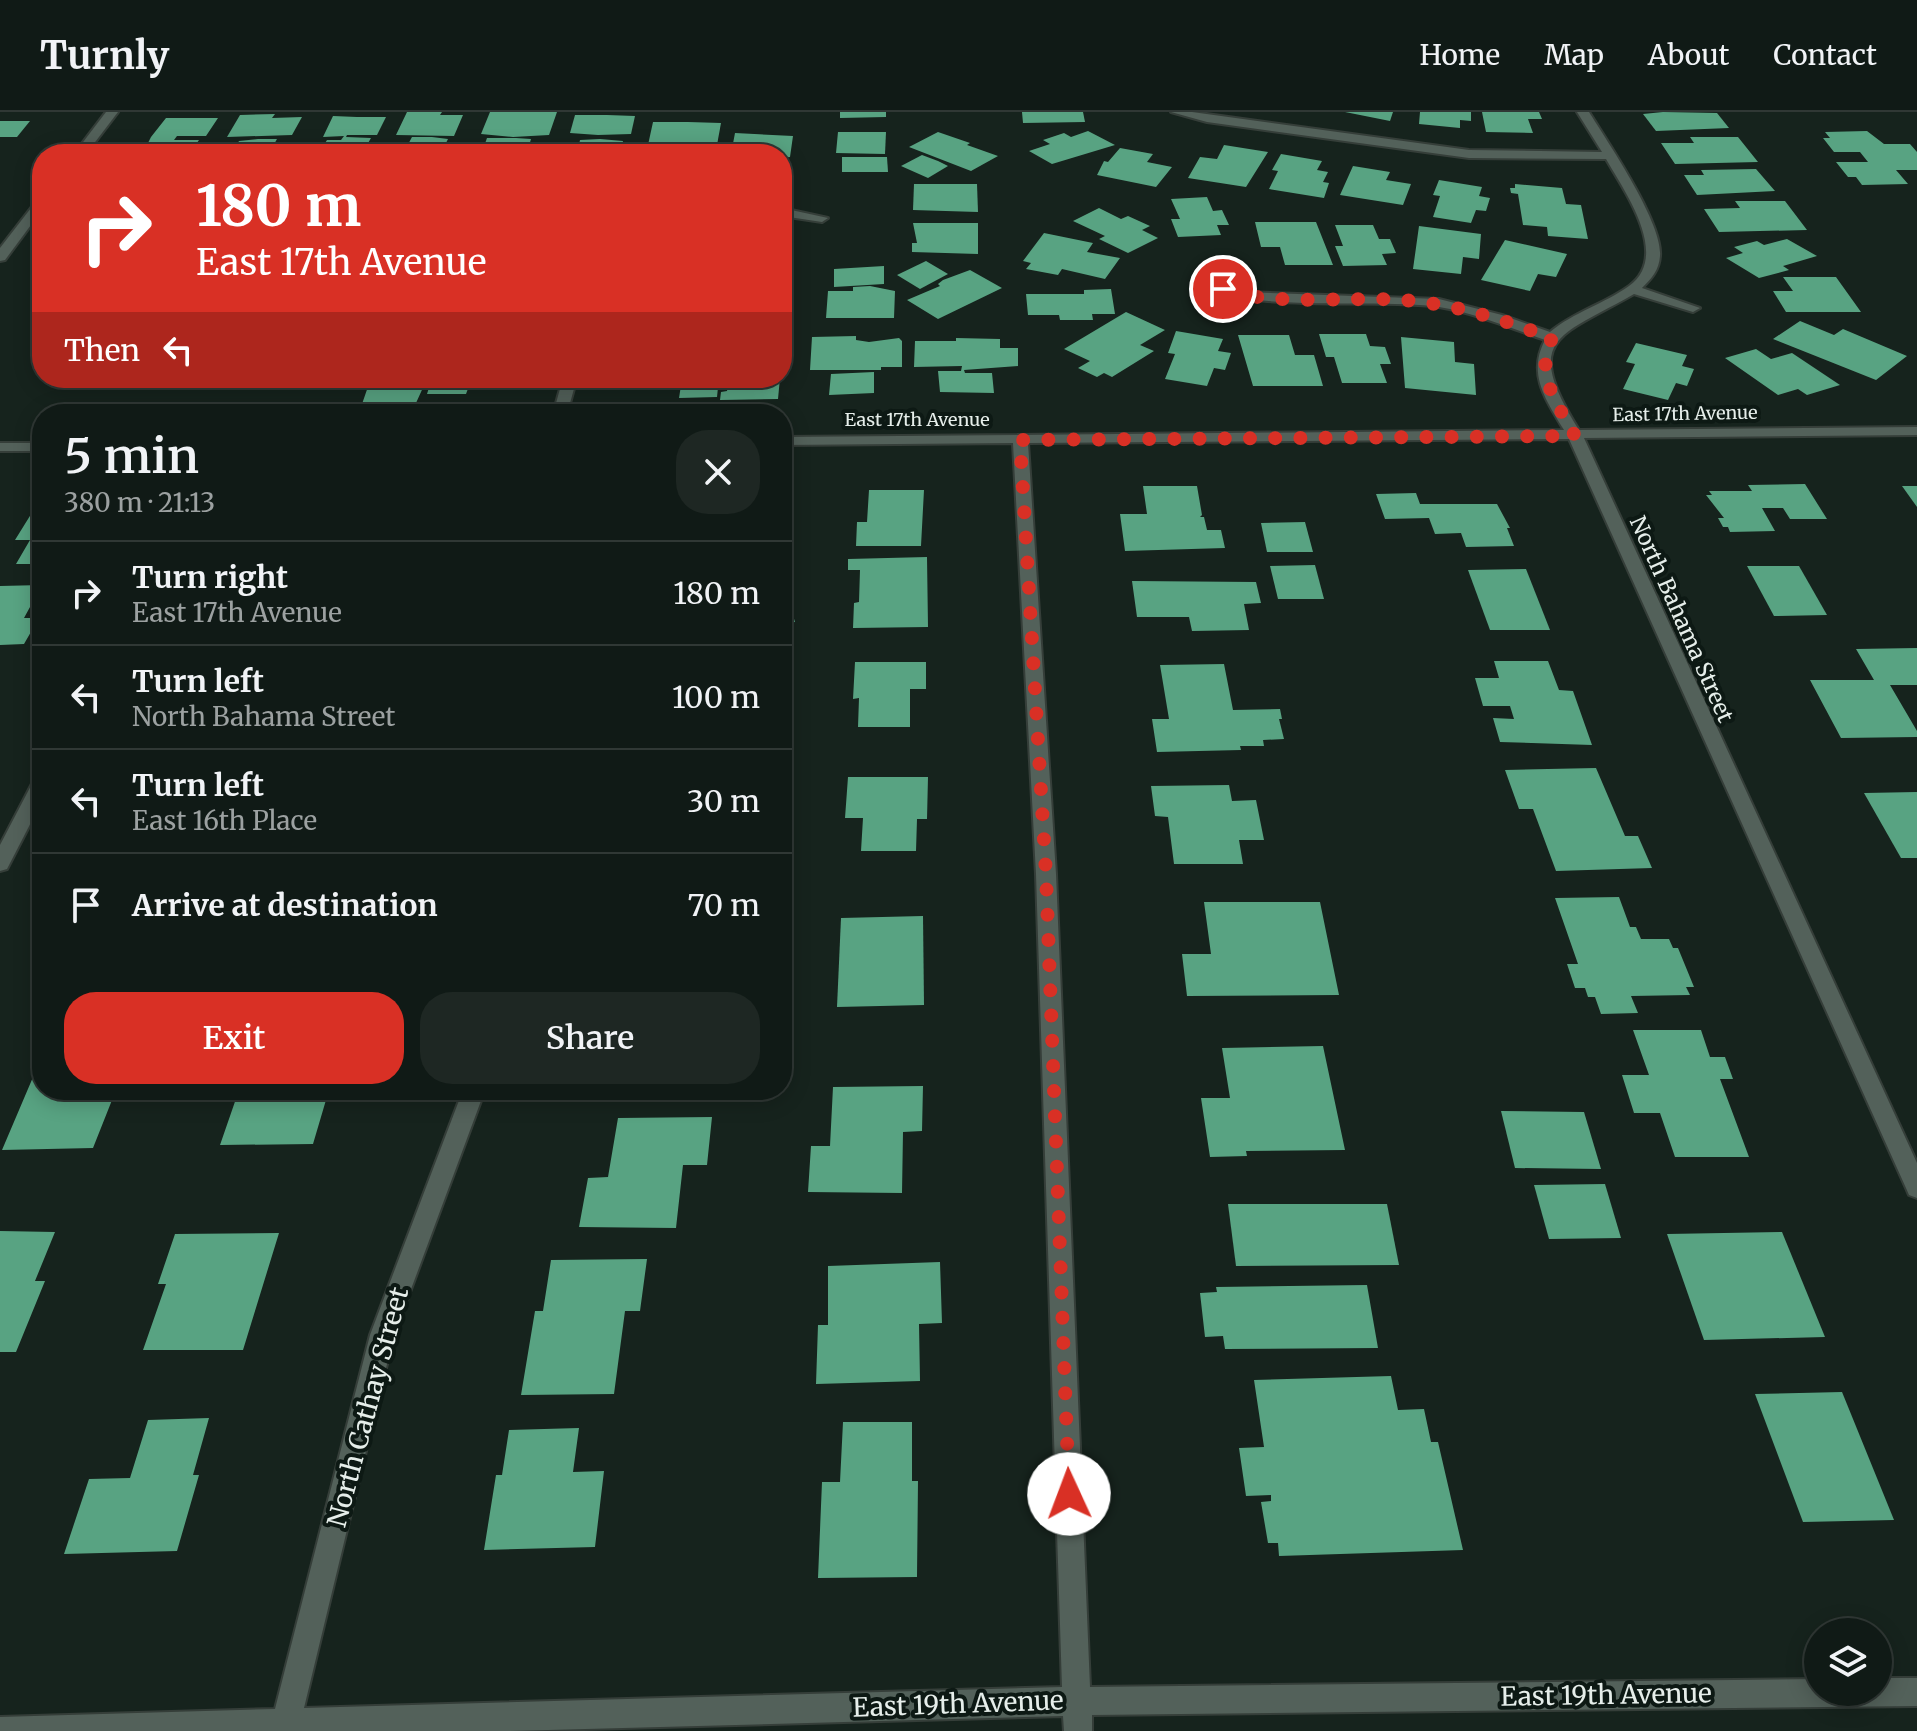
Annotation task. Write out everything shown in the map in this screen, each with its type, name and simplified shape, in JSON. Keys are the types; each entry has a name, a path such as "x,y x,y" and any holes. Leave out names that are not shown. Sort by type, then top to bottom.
{"street":[{"path":"88,144 112,112"},
{"path":"1177,112 1207,119 1469,154 1611,156"},
{"path":"1203,282 1243,296 1439,303 1497,318 1552,338 1586,312 1633,289 1651,267 1654,256 1652,239 1611,156 1583,112"},
{"path":"792,214 822,218"},
{"path":"0,257 32,215"},
{"path":"1633,289 1693,308"},
{"name":"North Bahama Street","path":"1552,338 1545,353 1545,382 1575,436 1917,1188"},
{"name":"East 17th Avenue","path":"792,441 1917,431"},
{"path":"1020,440 1046,874 1078,1731"},
{"path":"0,447 32,447"},
{"path":"0,864 32,802"},
{"name":"North Cathay Street","path":"285,1727 382,1335 470,1100"},
{"name":"East 19th Avenue","path":"0,1731 285,1727 1076,1701 1917,1692"}],"building":[{"path":"407,112 463,115 454,136 396,135"},
{"path":"490,112 557,112 549,135 513,137 481,134"},
{"path":"840,112 886,112 886,117 840,118"},
{"path":"1022,112 1083,112 1085,122 1023,123"},
{"path":"1345,112 1393,112 1390,121"},
{"path":"1420,112 1471,112 1471,121 1460,120 1460,128 1419,124"},
{"path":"1482,112 1539,112 1542,119 1528,119 1533,133 1486,132"},
{"path":"1717,113 1729,128 1656,131 1643,114"},
{"path":"275,114 272,118 302,117 292,135 227,137 240,115"},
{"path":"575,115 635,116 631,134 598,135 570,133"},
{"path":"333,116 386,117 377,135 346,137 371,138 368,144 324,144 327,140 341,140 344,136 323,137"},
{"path":"166,118 218,118 206,136 177,136 174,140 199,140 196,144 148,144"},
{"path":"0,121 30,121 17,137 0,137"},
{"path":"653,122 721,123 717,144 648,144"},
{"path":"1088,131 1115,145 1052,164 1029,151 1050,144 1043,140 1064,133 1071,137"},
{"path":"1867,131 1884,144 1910,144 1917,152 1917,170 1896,170 1908,184 1862,185 1856,177 1848,177 1836,162 1868,162 1860,152 1834,152 1823,138 1830,138 1825,132"},
{"path":"838,132 886,132 885,154 836,153"},
{"path":"938,132 998,156 971,171 909,147"},
{"path":"735,133 793,136 792,144 733,144"},
{"path":"412,137 448,139 446,144 408,144"},
{"path":"1690,137 1738,137 1758,162 1675,164 1661,143 1694,143"},
{"path":"487,138 531,139 530,144 485,144"},
{"path":"277,139 274,144 237,144 239,141"},
{"path":"580,140 623,141 622,144 579,144"},
{"path":"1224,145 1268,152 1246,187 1188,178 1200,157 1217,159"},
{"path":"1120,148 1153,154 1147,162 1172,167 1156,187 1097,175 1104,161 1108,162"},
{"path":"1281,154 1322,161 1317,170 1328,172 1323,182 1329,183 1324,198 1269,189 1278,171 1272,170"},
{"path":"922,155 948,166 928,178 901,166"},
{"path":"842,157 887,157 888,172 842,172"},
{"path":"1353,166 1390,172 1386,180 1411,184 1403,205 1340,195"},
{"path":"1756,169 1775,191 1697,195 1684,175 1704,175 1701,170"},
{"path":"1439,180 1482,187 1479,196 1490,198 1486,211 1476,210 1471,223 1433,217 1440,196 1433,195"},
{"path":"914,184 977,184 978,212 913,210"},
{"path":"1515,184 1562,188 1566,204 1581,205 1588,239 1548,236 1547,227 1523,225 1518,194 1511,193 1510,188 1515,188"},
{"path":"1207,197 1213,211 1222,210 1229,225 1217,225 1221,235 1178,237 1171,219 1180,219 1171,199"},
{"path":"1735,201 1785,201 1807,230 1719,232 1704,209 1740,208"},
{"path":"1099,208 1121,219 1128,216 1150,226 1142,230 1158,238 1128,253 1099,239 1105,236 1073,221"},
{"path":"1255,222 1316,222 1333,265 1285,265 1280,247 1261,247"},
{"path":"913,223 978,223 978,254 912,252 912,243 917,243"},
{"path":"1335,225 1373,225 1379,239 1390,239 1396,253 1382,254 1387,265 1343,266 1335,246 1343,246"},
{"path":"1419,226 1481,234 1479,259 1463,257 1461,274 1413,269"},
{"path":"1044,233 1093,243 1087,252 1120,258 1105,279 1062,269 1058,275 1026,269 1031,263 1023,261"},
{"path":"1787,239 1817,256 1783,266 1789,270 1759,278 1726,258 1743,253 1734,247 1757,241 1764,245"},
{"path":"1505,240 1567,254 1556,277 1538,274 1530,291 1481,280"},
{"path":"926,261 948,274 920,289 897,275"},
{"path":"884,266 884,284 834,287 834,269"},
{"path":"970,270 1002,288 938,319 907,300 940,286 938,284 943,280"},
{"path":"1783,277 1836,277 1861,312 1786,312 1773,291 1793,291"},
{"path":"870,286 895,291 894,318 826,318 828,291 853,291 853,287"},
{"path":"1111,289 1115,314 1092,314 1093,320 1060,320 1059,315 1028,315 1026,294 1084,294 1084,290"},
{"path":"1126,312 1165,330 1140,345 1154,351 1112,377 1104,373 1097,377 1078,368 1090,361 1064,349"},
{"path":"1800,321 1834,335 1843,329 1907,356 1876,380 1773,339"},
{"path":"1176,331 1223,339 1218,351 1231,353 1225,370 1214,368 1207,386 1165,379 1175,354 1168,353"},
{"path":"1319,334 1366,334 1370,346 1385,347 1391,364 1380,364 1387,383 1342,383 1334,357 1326,357"},
{"path":"1238,335 1289,335 1295,355 1314,355 1323,386 1253,386"},
{"path":"856,336 856,340 869,342 899,338 902,341 902,367 810,370 812,337"},
{"path":"1401,337 1454,342 1455,362 1474,364 1476,395 1405,388"},
{"path":"956,338 1000,339 1000,348 1018,348 1018,366 964,370 965,373 992,373 994,393 940,392 938,371 961,371 962,366 914,367 915,341 956,341"},
{"path":"1636,343 1687,355 1682,366 1694,369 1687,386 1676,383 1668,400 1623,389 1635,364 1626,362"},
{"path":"1756,349 1771,359 1792,353 1840,385 1807,395 1798,389 1778,395 1725,358"},
{"path":"874,372 874,393 829,395 831,374"},
{"path":"368,388 423,388 416,403 362,404"},
{"path":"429,388 468,388 466,394 427,394"},
{"path":"681,388 718,388 717,397 679,398"},
{"path":"728,388 779,388 778,399 720,400 721,392"},
{"path":"1805,484 1827,519 1790,519 1783,508 1762,508 1775,531 1730,532 1728,527 1723,527 1718,518 1724,518 1706,495 1712,495 1709,491 1752,491 1748,485"},
{"path":"1143,486 1197,486 1200,517 1204,517 1207,530 1221,530 1225,548 1125,551 1120,514 1147,514"},
{"path":"1902,486 1917,486 1917,507"},
{"path":"869,490 924,490 921,546 856,546 857,522 867,522"},
{"path":"1416,493 1420,504 1497,504 1510,528 1507,528 1514,546 1466,547 1461,533 1435,534 1429,518 1385,519 1376,494"},
{"path":"32,513 32,564 16,564 30,540 15,540"},
{"path":"1305,522 1313,552 1267,552 1261,523"},
{"path":"927,557 928,627 853,628 854,603 859,602 860,570 848,570 848,559"},
{"path":"1315,565 1324,599 1278,599 1270,566"},
{"path":"1747,566 1799,566 1827,615 1774,616"},
{"path":"1526,569 1550,630 1490,630 1468,570"},
{"path":"1132,581 1256,582 1261,603 1244,604 1249,630 1192,631 1189,617 1137,617"},
{"path":"32,585 32,603 24,618 32,618 32,630 24,644 0,645 0,586"},
{"path":"1917,648 1917,685 1890,685 1917,731 1917,737 1841,738 1810,680 1874,680 1856,649"},
{"path":"1494,661 1548,661 1559,690 1573,691 1592,745 1500,742 1493,718 1514,719 1510,706 1483,706 1475,678 1499,678"},
{"path":"855,662 926,662 926,689 910,689 910,727 858,727 859,698 853,699"},
{"path":"1224,664 1233,710 1280,709 1284,739 1263,740 1264,746 1240,746 1241,750 1157,752 1152,719 1169,719 1160,665"},
{"path":"1596,768 1625,836 1638,836 1652,868 1556,871 1533,809 1519,809 1505,770"},
{"path":"848,777 928,777 927,819 917,819 916,851 861,851 863,818 845,818"},
{"path":"1229,785 1232,801 1256,800 1264,840 1239,840 1243,864 1174,864 1168,817 1155,816 1151,786"},
{"path":"1917,792 1917,858 1901,858 1864,793"},
{"path":"1619,897 1630,927 1636,927 1641,939 1669,939 1673,948 1678,948 1694,987 1686,987 1690,995 1631,996 1638,1013 1601,1014 1595,997 1588,997 1585,988 1575,988 1567,964 1578,964 1555,898"},
{"path":"1204,902 1320,902 1339,995 1187,996 1182,954 1211,954"},
{"path":"923,916 924,1005 837,1007 841,918"},
{"path":"1633,1030 1701,1030 1710,1057 1725,1057 1733,1079 1720,1079 1749,1157 1675,1157 1660,1113 1634,1113 1622,1075 1649,1075"},
{"path":"1323,1046 1345,1150 1246,1151 1247,1156 1210,1157 1201,1098 1230,1098 1222,1048"},
{"path":"32,1080 32,1100 112,1100 93,1148 2,1150"},
{"path":"923,1086 922,1131 903,1132 902,1193 808,1192 811,1146 830,1146 833,1087"},
{"path":"236,1100 326,1100 313,1144 220,1145"},
{"path":"1501,1111 1584,1112 1601,1169 1515,1168"},
{"path":"712,1117 707,1165 683,1165 676,1228 579,1227 588,1178 608,1177 618,1118"},
{"path":"1605,1184 1621,1238 1549,1239 1534,1185"},
{"path":"1228,1204 1387,1204 1399,1265 1236,1266"},
{"path":"0,1231 55,1232 35,1281 45,1281 16,1352 0,1352"},
{"path":"1782,1232 1825,1337 1704,1340 1667,1234"},
{"path":"279,1233 243,1350 143,1350 166,1284 158,1284 175,1234"},
{"path":"647,1259 640,1311 625,1311 614,1394 521,1395 535,1311 543,1311 551,1260"},
{"path":"940,1262 942,1323 919,1324 920,1381 816,1384 818,1325 828,1325 828,1266"},
{"path":"1367,1285 1378,1348 1225,1349 1223,1336 1205,1337 1200,1293 1217,1292 1216,1287"},
{"path":"1391,1376 1398,1410 1424,1409 1431,1442 1438,1442 1463,1550 1279,1556 1278,1543 1268,1543 1261,1502 1271,1501 1271,1495 1246,1496 1239,1448 1264,1447 1254,1380"},
{"path":"1842,1392 1894,1520 1803,1522 1755,1394"},
{"path":"209,1418 193,1475 199,1475 177,1551 64,1554 89,1479 130,1478 148,1420"},
{"path":"843,1422 912,1422 912,1481 918,1481 917,1577 818,1578 822,1482 840,1482"},
{"path":"579,1428 573,1472 604,1471 595,1547 484,1550 496,1475 502,1475 509,1430"}],"route":[{"path":"1069,1494 1046,874 1020,440 1575,436 1545,382 1545,353 1552,338 1497,318 1439,303 1256,297 1223,289"}]}
